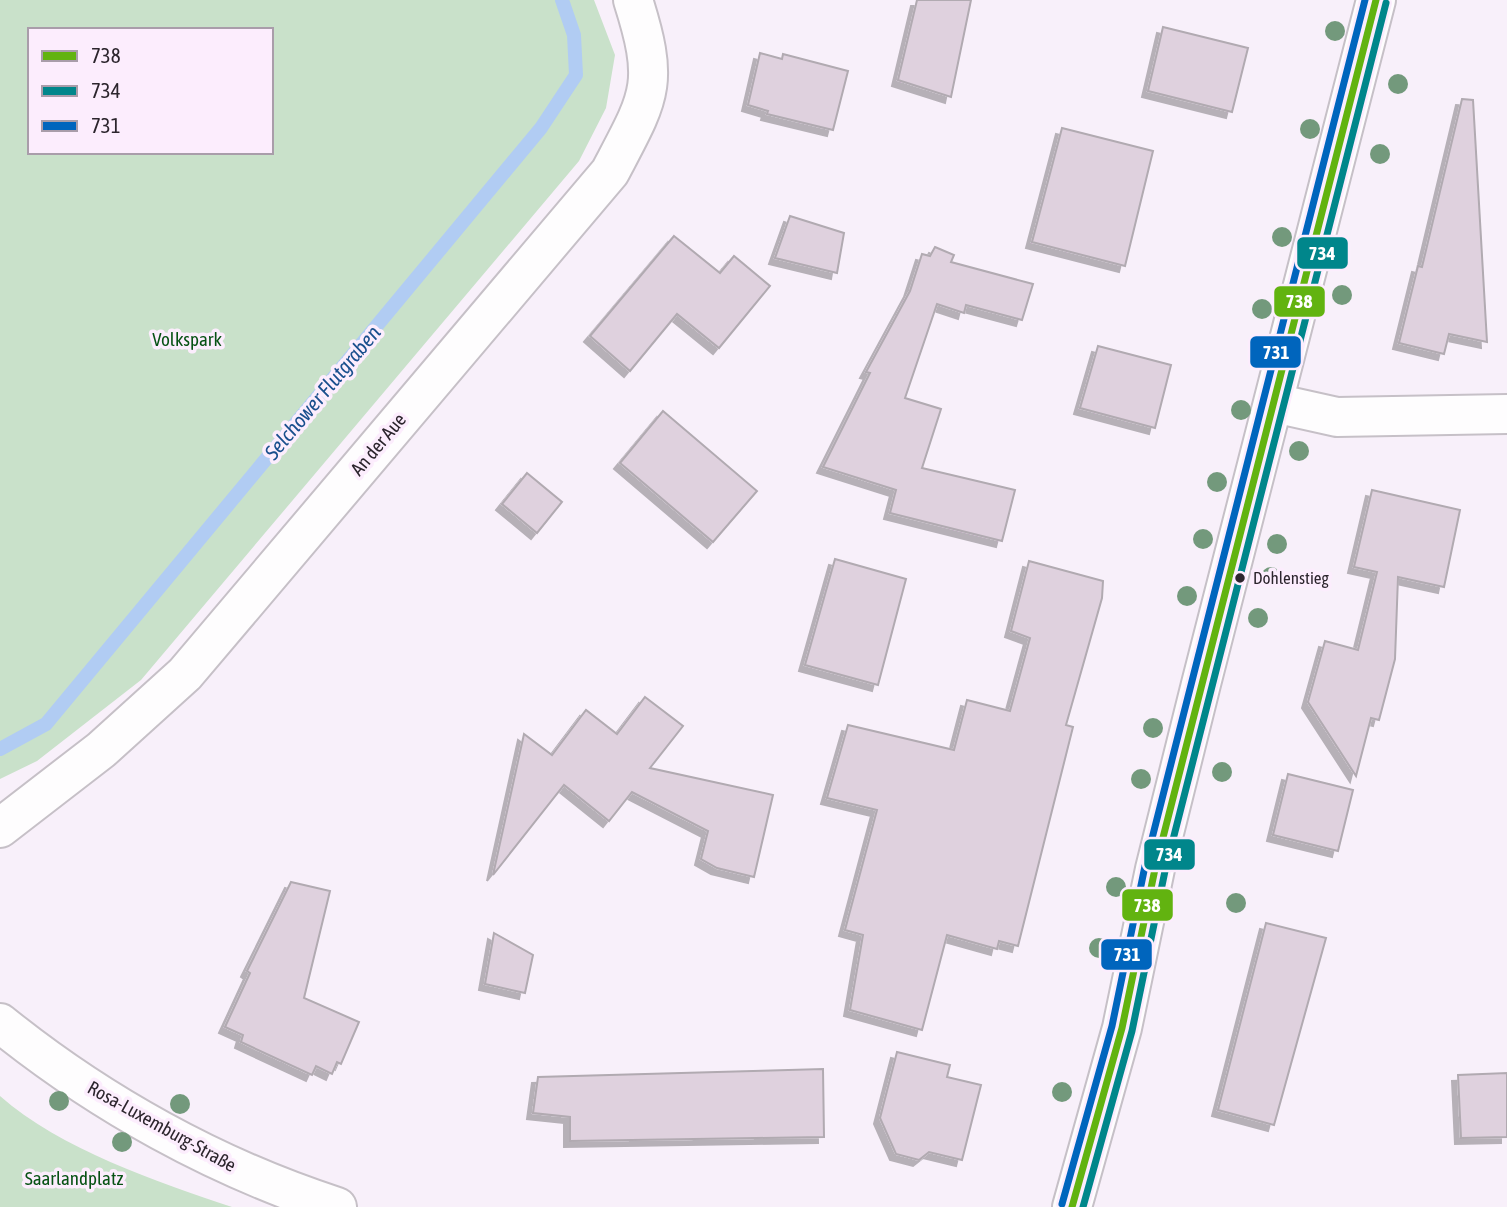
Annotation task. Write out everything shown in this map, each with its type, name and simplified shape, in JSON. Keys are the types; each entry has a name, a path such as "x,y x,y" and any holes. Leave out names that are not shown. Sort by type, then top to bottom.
{"street":[{"name":"An der Aue","path":"0,828 101,750 185,674 610,172 644,108 650,75 646,41 633,0"},
{"path":"1072,1207 1122,1028 1155,869 1376,0"},
{"path":"1274,403 1337,417 1507,414"},
{"name":"Rosa-Luxemburg-Straße","path":"0,1023 108,1100 147,1123 255,1177 337,1207"}],"green space":[{"name":"Volkspark","path":"0,0 594,0 615,55 606,108 579,161 141,680 37,761 0,779"},
{"name":"Saarlandplatz","path":"0,1096 24,1115 80,1148 141,1175 232,1207 0,1207"}],"building":[{"path":"917,0 971,0 951,97 898,80"},
{"path":"1163,27 1248,48 1232,112 1148,91"},
{"path":"760,53 782,59 783,54 848,71 833,130 767,114 768,111 748,105"},
{"path":"1462,99 1473,100 1487,342 1449,334 1444,354 1399,343 1418,266 1422,267"},
{"path":"1062,128 1153,151 1125,266 1032,242"},
{"path":"790,216 844,233 837,273 775,258"},
{"path":"674,236 720,273 734,256 770,286 719,348 677,314 630,371 590,336"},
{"path":"935,247 954,255 951,262 1033,284 1022,320 966,305 964,313 937,304 905,398 941,409 922,468 1015,490 1002,541 890,513 896,490 823,467 870,373 866,372 910,291 922,254 930,256"},
{"path":"1098,346 1171,365 1155,428 1080,408"},
{"path":"663,411 757,491 713,542 620,463"},
{"path":"527,473 562,502 537,533 502,504"},
{"path":"1372,490 1460,510 1444,587 1398,577 1395,659 1379,720 1371,718 1356,776 1308,702 1325,641 1358,650 1377,572 1354,567"},
{"path":"835,559 906,579 878,685 805,665"},
{"path":"1029,561 1103,581 1102,598 1066,725 1073,727 1018,946 999,941 997,949 947,935 922,1030 850,1010 863,935 845,930 877,810 827,798 848,725 954,750 967,700 1010,711 1030,638 1011,631"},
{"path":"645,697 683,726 650,768 773,795 754,877 717,868 701,859 708,831 632,792 609,821 564,785 493,875 524,734 552,755 586,710 617,734"},
{"path":"1288,774 1353,790 1338,851 1273,835"},
{"path":"291,882 330,891 304,998 359,1022 341,1064 337,1062 332,1074 316,1066 312,1075 241,1042 243,1035 225,1027 250,973 247,971"},
{"path":"1266,923 1326,938 1274,1125 1218,1110"},
{"path":"494,933 533,955 525,993 485,984"},
{"path":"897,1052 950,1065 947,1077 981,1085 962,1160 929,1152 919,1160 896,1154 880,1118"},
{"path":"823,1069 824,1137 570,1141 570,1117 533,1113 538,1077"},
{"path":"1507,1073 1507,1137 1461,1138 1458,1075"}],"waterway":[{"name":"Selchower Flutgraben","path":"0,749 46,724 541,128 576,75 574,35 562,0"}],"transit line":[{"name":"731","path":"1062,1204 1112,1026 1145,866 1365,0"},
{"name":"738","path":"1072,1207 1122,1028 1155,869 1376,0"},
{"name":"734","path":"1083,1207 1132,1031 1165,871 1386,3"}],"place":[{"name":"Dohlenstieg","path":"1240,578"}]}
